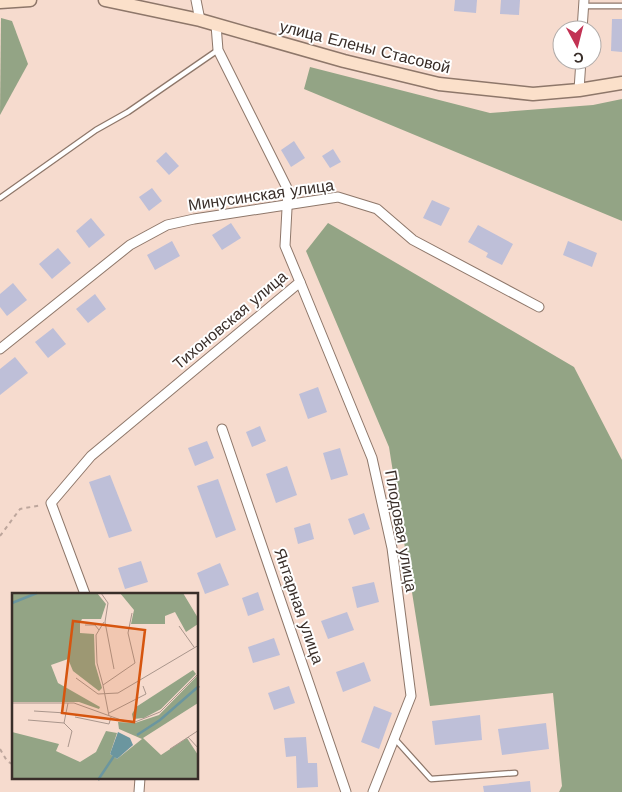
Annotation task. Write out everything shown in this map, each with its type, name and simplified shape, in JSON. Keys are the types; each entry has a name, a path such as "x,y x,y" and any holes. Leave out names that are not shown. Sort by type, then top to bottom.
{"main road":[{"path":"0,2 30,0"},
{"name":"улица Елены Стасовой","path":"104,0 200,20 344,61 439,84 533,94 579,90 622,83"}],"street":[{"path":"196,0 200,20"},
{"path":"583,20 584,3"},
{"name":"Тихоновская улица","path":"51,503 90,456 300,282 286,246 288,190 218,50 216,25"},
{"path":"579,90 580,70"},
{"name":"Минусинская улица","path":"0,349 130,245 167,225 338,196 377,209 414,240 539,307"},
{"name":"Плодовая улица","path":"300,282 372,458 392,548 411,696 373,792"},
{"name":"Янтарная улица","path":"222,430 346,792"},
{"path":"51,503 86,593"}],"lane":[{"path":"584,3 622,6"},
{"path":"0,198 96,130 128,112 218,50"},
{"path":"395,739 431,779 515,773"}],"path":[{"path":"0,536 20,509 51,503"},
{"path":"0,749 6,761 12,764"}],"green space":[{"path":"1,18 12,21 28,64 0,115"},
{"path":"310,67 490,113 593,105 622,99 622,221 304,89"},
{"path":"328,223 574,367 622,460 622,792 559,792 562,786 553,693 430,706 389,447 306,251"}],"building":[{"path":"455,0 477,0 476,13 454,11"},
{"path":"501,0 520,0 519,15 500,14"},
{"path":"612,19 622,19 622,52 611,51"},
{"path":"294,141 305,158 291,167 281,150"},
{"path":"333,149 341,162 330,168 322,156"},
{"path":"166,152 179,166 169,175 156,161"},
{"path":"152,188 162,201 149,211 139,197"},
{"path":"432,200 450,208 441,226 423,218"},
{"path":"91,218 105,235 89,248 76,231"},
{"path":"231,223 241,238 222,250 212,235"},
{"path":"478,225 513,244 502,265 486,257 488,253 468,242"},
{"path":"172,241 180,256 155,270 147,255"},
{"path":"568,241 597,253 592,267 563,255"},
{"path":"58,248 71,263 52,279 39,264"},
{"path":"13,283 27,300 7,316 0,307 0,294"},
{"path":"95,294 106,309 88,323 76,309"},
{"path":"53,328 66,344 48,358 35,342"},
{"path":"15,357 28,373 0,395 0,369"},
{"path":"318,387 327,412 308,419 299,394"},
{"path":"260,426 266,441 252,447 246,432"},
{"path":"207,441 214,458 195,466 188,448"},
{"path":"340,448 348,475 331,480 323,453"},
{"path":"287,466 297,495 276,503 266,474"},
{"path":"110,475 132,531 109,538 89,482"},
{"path":"218,479 236,530 216,538 197,486"},
{"path":"364,513 370,529 354,535 348,519"},
{"path":"310,523 314,539 298,544 294,528"},
{"path":"141,561 148,582 125,589 118,568"},
{"path":"220,563 229,585 205,594 197,573"},
{"path":"374,582 379,602 357,608 352,587"},
{"path":"258,592 264,610 248,616 242,598"},
{"path":"347,612 354,630 328,639 321,621"},
{"path":"274,638 280,655 253,663 248,647"},
{"path":"364,662 371,681 343,692 336,672"},
{"path":"289,686 295,703 274,710 268,693"},
{"path":"374,706 392,713 379,749 361,742"},
{"path":"480,715 482,740 435,745 432,721"},
{"path":"546,723 549,749 502,755 498,729"},
{"path":"306,737 308,763 317,763 318,787 297,788 296,756 286,757 284,738"},
{"path":"530,781 531,792 484,792 483,786"}]}
